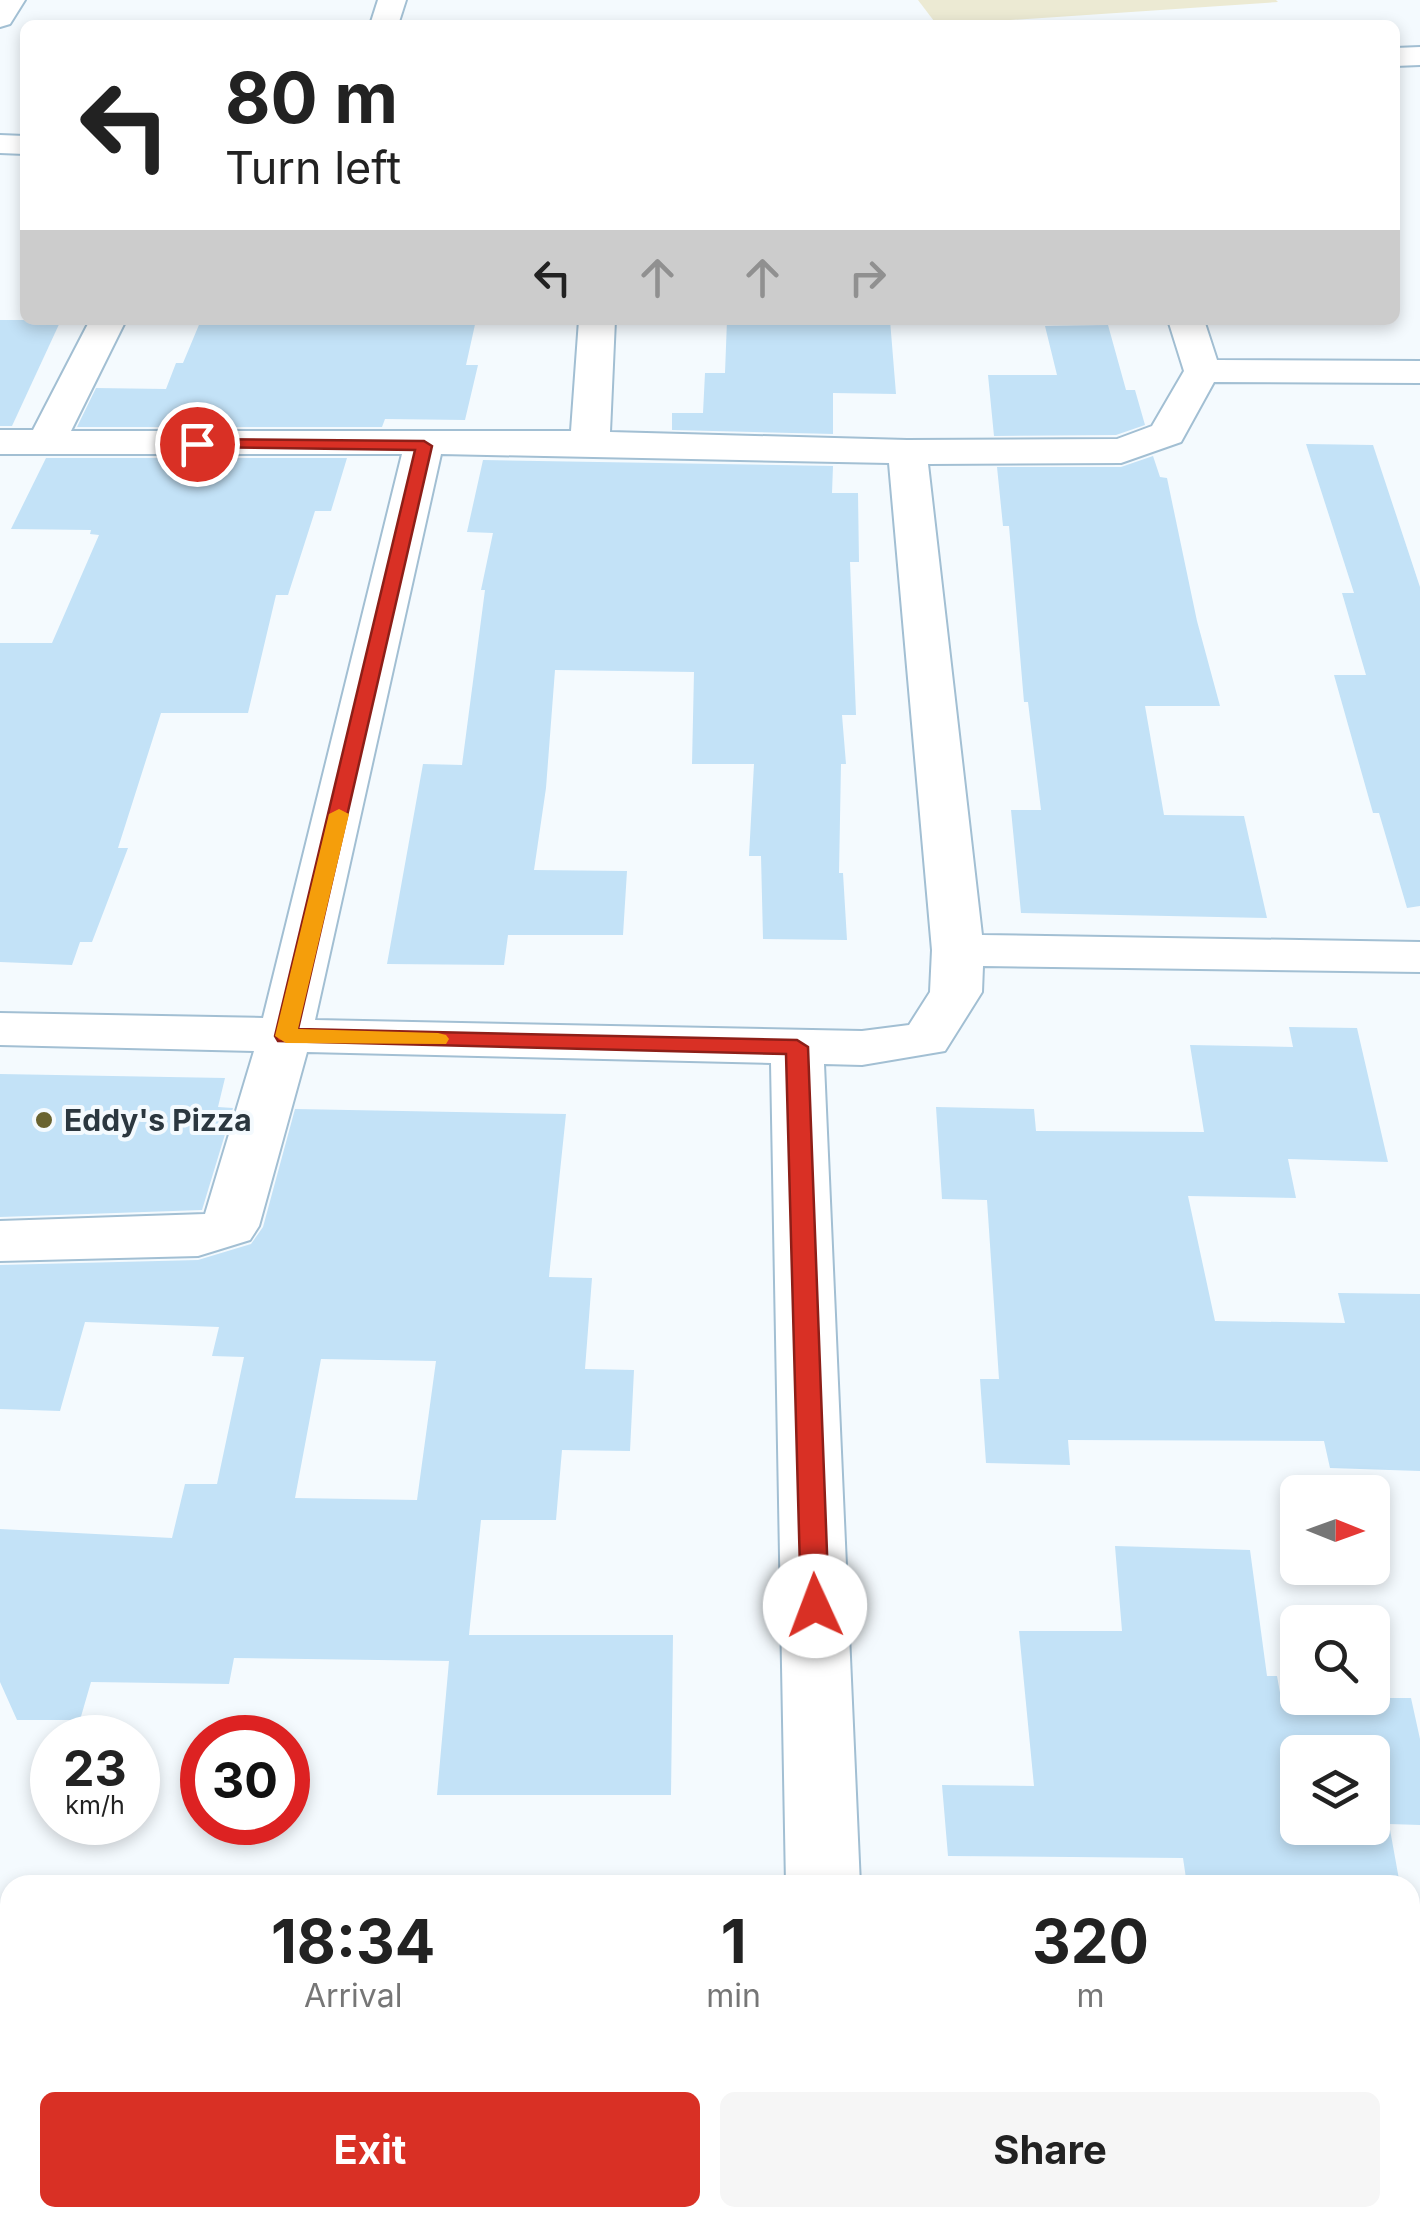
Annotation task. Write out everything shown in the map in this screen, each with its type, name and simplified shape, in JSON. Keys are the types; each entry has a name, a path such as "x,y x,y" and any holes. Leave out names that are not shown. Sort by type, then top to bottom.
{"street":[{"path":"0,18 11,0"},
{"path":"46,442 105,325"},
{"path":"590,443 597,325"},
{"path":"0,442 424,446 590,443 907,452 1122,451 1167,434 1202,371 1188,325"},
{"path":"1202,371 1420,372"},
{"path":"0,1242 198,1236 230,1226 286,1036 424,446"},
{"path":"0,1029 862,1048 926,1039 956,992 958,950 907,452"},
{"path":"958,950 1420,958"},
{"path":"797,1047 824,1875"}],"shaded area":[{"path":"918,0 1278,2 1011,20 933,20"}],"building":[{"path":"0,320 20,320 20,325 59,325 12,426 0,426"},
{"path":"199,325 475,325 466,365 478,365 465,420 385,419 382,427 77,427 96,388 166,389 176,363 183,363"},
{"path":"727,325 890,325 896,394 833,393 833,434 672,430 672,413 703,413 705,373 725,373"},
{"path":"1108,325 1126,390 1135,390 1145,425 1116,435 994,436 988,375 1057,375 1045,326"},
{"path":"1306,444 1373,445 1420,587 1420,906 1407,908 1379,813 1373,813 1334,675 1366,675 1342,593 1354,593"},
{"path":"1153,456 1160,477 1167,478 1197,621 1220,706 1145,706 1164,815 1244,816 1267,918 1021,913 1011,810 1041,810 1028,702 1024,702 1009,526 1003,526 997,467 1121,467"},
{"path":"46,458 347,458 331,511 315,511 288,595 276,595 248,713 161,713 118,848 128,848 92,942 80,942 72,965 0,962 0,643 52,643 99,535 90,534 91,530 11,529"},
{"path":"483,460 833,466 832,493 858,493 859,562 850,562 856,715 842,715 846,764 841,764 839,873 843,873 847,940 763,939 761,856 749,856 754,764 692,764 694,672 555,670 546,788 534,870 627,871 623,935 508,935 504,965 387,964 423,764 462,765 485,590 481,590 493,533 467,532"},
{"path":"1289,1027 1357,1028 1388,1162 1288,1159 1296,1198 1188,1196 1215,1321 1345,1323 1338,1293 1420,1294 1420,1471 1330,1468 1324,1441 1068,1440 1070,1465 986,1463 980,1379 999,1379 987,1200 942,1199 936,1107 1034,1109 1036,1131 1204,1132 1190,1045 1293,1047"},
{"path":"0,1074 225,1078 218,1107 233,1108 202,1210 0,1217"},
{"path":"295,1109 566,1114 549,1277 592,1278 585,1369 634,1370 630,1451 562,1450 556,1520 481,1520 469,1635 673,1635 671,1795 437,1795 449,1661 234,1658 229,1684 91,1682 81,1715 30,1715 30,1720 17,1720 0,1682 0,1529 172,1538 185,1484 217,1484 244,1357 212,1356 219,1327 85,1322 60,1411 0,1409 0,1265 198,1260 251,1244 263,1227","holes":["321,1359 436,1361 417,1500 295,1498"]},
{"path":"1115,1546 1250,1550 1267,1676 1277,1676 1280,1715 1390,1715 1390,1698 1411,1698 1420,1739 1420,1825 1390,1824 1390,1735 1280,1735 1280,1845 1390,1845 1390,1830 1398,1875 1186,1875 1183,1858 948,1856 942,1785 1034,1786 1019,1631 1122,1631"}],"slow traffic":[{"path":"339,814 286,1036 438,1039"}],"place":[{"name":"Eddy's Pizza","path":"44,1120"}],"route":[{"path":"197,444 424,446 286,1036 797,1047 815,1606"}]}
